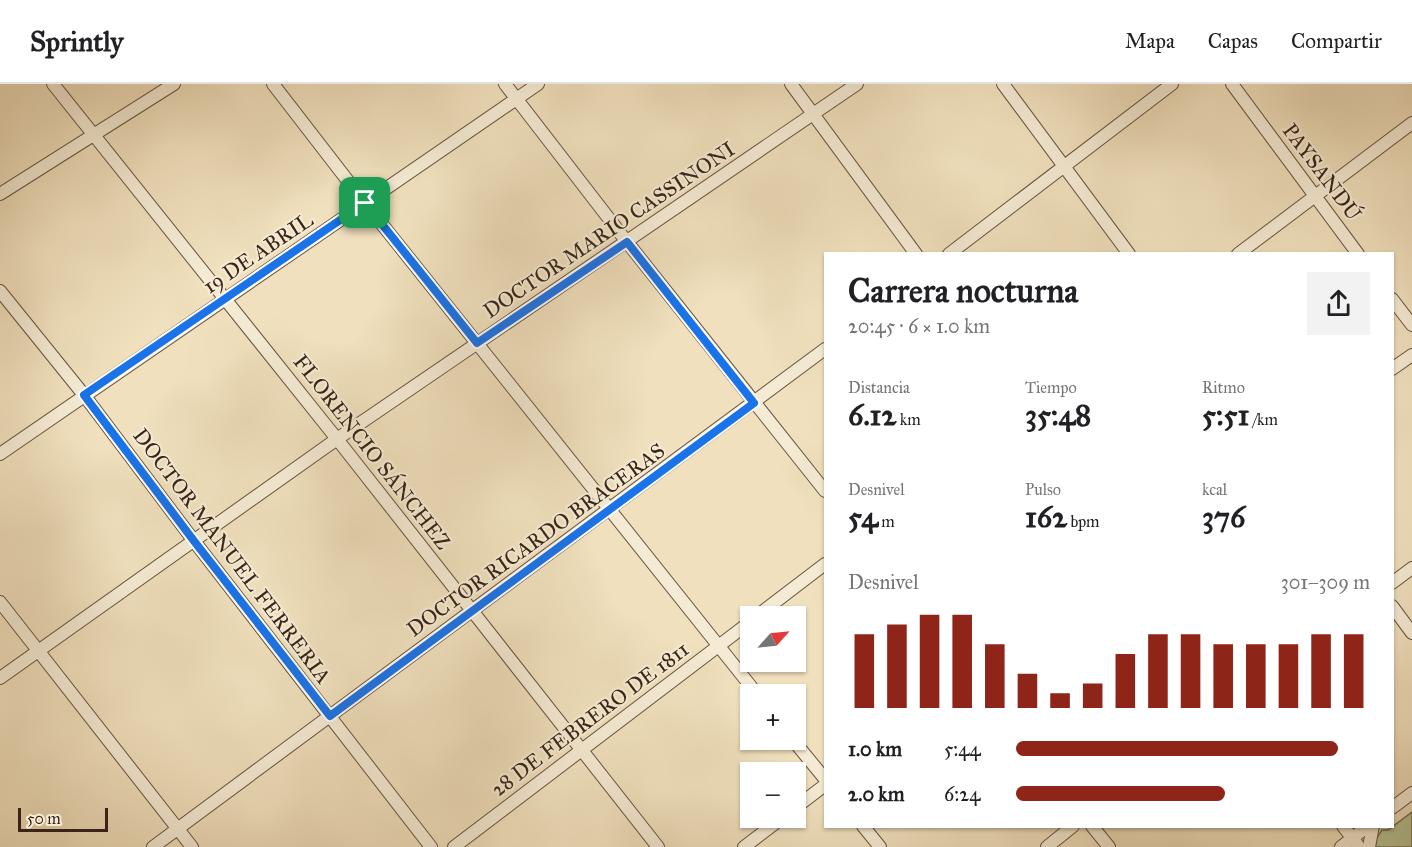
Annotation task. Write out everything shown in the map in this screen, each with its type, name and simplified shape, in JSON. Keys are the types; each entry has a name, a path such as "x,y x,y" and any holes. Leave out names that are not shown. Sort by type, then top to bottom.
{"street":[{"name":"FLORENCIO SÁNCHEZ","path":"53,84 658,847"},
{"path":"0,194 174,84"},
{"path":"273,84 365,203 749,684"},
{"path":"505,84 824,490"},
{"name":"19 DE ABRIL","path":"0,454 538,84"},
{"path":"791,84 915,252"},
{"name":"DOCTOR MARIO CASSINONI","path":"0,678 336,439 857,84"},
{"path":"1003,84 1128,252"},
{"path":"952,252 1172,84"},
{"name":"PAYSANDÚ","path":"1232,84 1357,252"},
{"path":"1241,252 1412,123"},
{"name":"DOCTOR MANUEL FERRERIA","path":"0,291 84,395 431,847"},
{"path":"1394,302 1412,326"},
{"name":"DOCTOR RICARDO BRACERAS","path":"153,847 824,350"},
{"path":"1394,368 1412,355"},
{"path":"770,606 824,565"},
{"path":"1394,582 1412,568"},
{"path":"0,602 192,847"},
{"path":"1394,609 1412,633"},
{"name":"28 DE FEBRERO DE 1811","path":"454,847 740,630"},
{"path":"801,750 824,778"},
{"path":"806,800 824,786"},
{"path":"1394,806 1412,793"},
{"path":"744,847 769,828"},
{"path":"865,828 880,847"},
{"path":"1047,847 1071,828"},
{"path":"1094,828 1109,847"},
{"path":"1345,828 1356,843"},
{"path":"1341,847 1356,843 1367,828"},
{"path":"1369,847 1373,828"}],"green space":[{"path":"1412,812 1412,847 1375,847 1376,839 1382,830 1394,828 1394,826"}],"route":[{"path":"365,203 477,343 627,242 754,403 330,716 84,395 365,203"}]}
